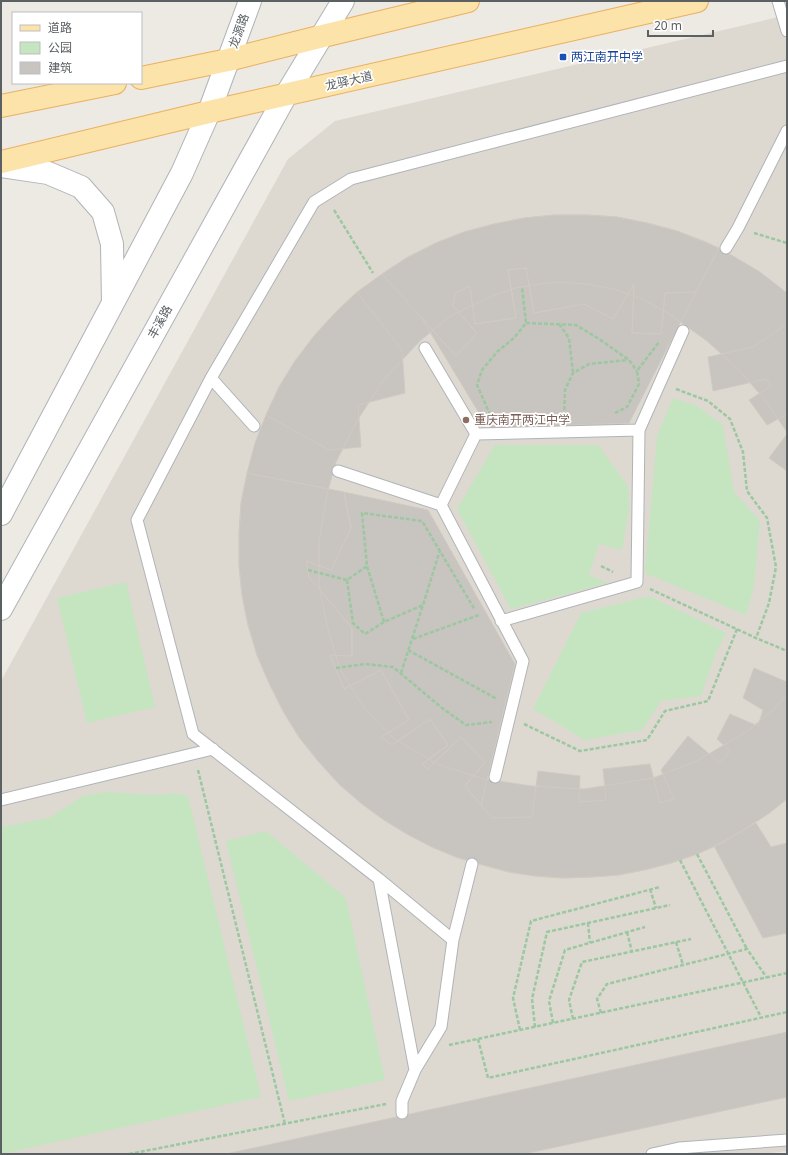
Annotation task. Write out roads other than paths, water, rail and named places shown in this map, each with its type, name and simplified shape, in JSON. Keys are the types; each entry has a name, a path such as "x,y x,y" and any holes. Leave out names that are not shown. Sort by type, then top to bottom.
{"main road":[{"name":"龙源路","path":"228,60 250,1"},
{"path":"323,36 343,1"},
{"path":"142,78 228,60 468,1"},
{"name":"龙驿大道","path":"1,162 209,112 697,1"},
{"name":"丰溪路","path":"1,609 286,95 323,36"},
{"path":"1,514 182,173 209,112 228,60"},
{"path":"1,106 110,84"},
{"path":"1,166 48,173 81,187 103,212 112,244 113,305"}],"lane":[{"path":"778,1 787,31"},
{"path":"453,940 379,879 193,734 137,520 211,378 314,202 351,179 787,66"},
{"path":"726,248 738,228 787,131"},
{"path":"501,620 637,582 639,430 684,331"},
{"path":"425,348 476,434"},
{"path":"211,378 254,426"},
{"path":"476,434 639,430"},
{"path":"441,505 476,434"},
{"path":"338,471 441,505 523,661 495,777"},
{"path":"1,800 213,749"},
{"path":"402,1113 402,1101 415,1070 441,1027 453,940 472,864"},
{"path":"379,879 415,1070"},
{"path":"652,1154 679,1148 787,1140"}],"place":[{"name":"两江南开中学","path":"563,57"},
{"name":"重庆南开两江中学","path":"466,420"}]}
